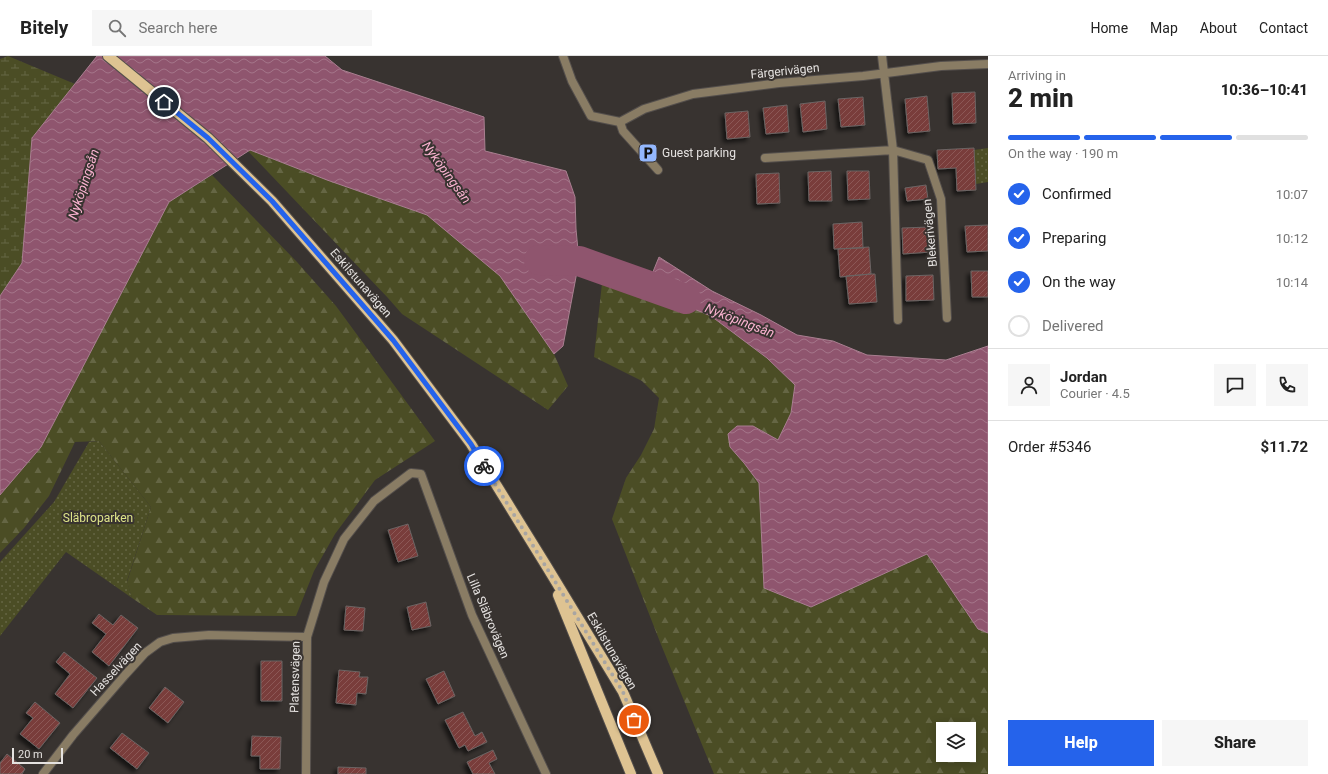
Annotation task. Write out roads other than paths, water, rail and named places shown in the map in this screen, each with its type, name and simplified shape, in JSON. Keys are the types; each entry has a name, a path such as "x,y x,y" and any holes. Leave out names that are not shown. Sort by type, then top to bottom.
{"main road":[{"name":"Eskilstunavägen","path":"108,56 208,138 272,201 393,340 471,444 547,567 623,692 658,774"},
{"name":"Eskilstunavägen","path":"547,567 631,774"}],"street":[{"path":"563,56 572,81 591,116 620,122 623,130 658,170"},
{"path":"882,56 893,150 898,320"},
{"name":"Färgerivägen","path":"620,122 644,109 693,94 780,83 883,74 941,66 988,64"},
{"name":"Blekerivägen","path":"765,158 893,150 928,160 941,199 948,318"},
{"name":"Platensvägen","path":"306,774 307,637 324,582 344,540 374,500 411,473"},
{"name":"Lilla Släbrovägen","path":"411,473 421,474 472,615 546,774"},
{"name":"Hasselvägen","path":"44,774 73,735 125,675 145,653 160,642 173,638 209,635 307,637"}],"water":[{"path":"97,56 325,56 342,70 484,117 485,151 566,171 575,197 579,261 563,346 554,354 500,276 427,215 327,180 250,150 169,202 41,447 0,495 0,296 22,263 32,138"},
{"path":"659,257 712,291 761,315 797,335 833,341 867,355 946,360 988,346 988,633 978,629 927,554 811,607 764,588 759,483 730,447 728,434 737,426 753,426 778,440 791,413 795,385 767,358 711,316 646,289"}],"waterway":[{"name":"Nyköpingsån","path":"539,260 579,261 686,299"}],"place":[{"name":"Guest parking","path":"648,153"}],"park label":[{"name":"Släbroparken","path":"98,518"}]}
